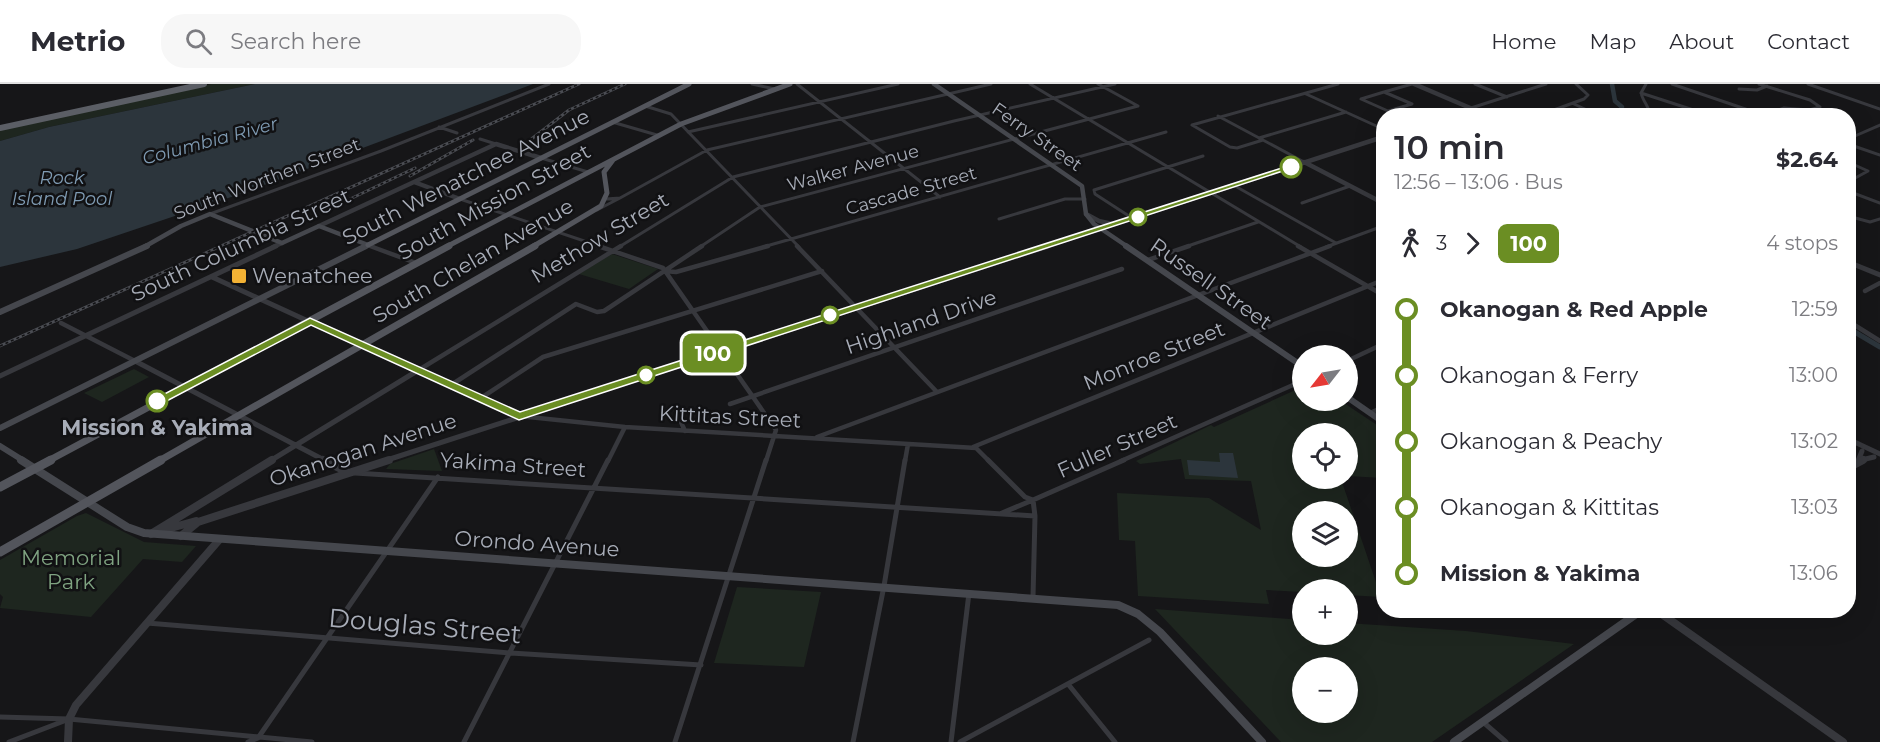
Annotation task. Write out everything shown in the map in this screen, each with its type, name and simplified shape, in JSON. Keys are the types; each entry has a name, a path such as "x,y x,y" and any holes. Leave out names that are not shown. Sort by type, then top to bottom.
{"highway":[{"path":"0,128 204,84"}],"main road":[{"name":"South Wenatchee Avenue","path":"0,428 689,84"},
{"name":"South Mission Street","path":"0,487 657,135 789,84"},
{"name":"Ferry Street","path":"934,84 1082,186 1086,214"},
{"path":"597,210 606,200 607,186 604,172 616,157"},
{"path":"588,172 600,172 601,181 607,186"},
{"name":"South Chelan Avenue","path":"0,552 597,210"},
{"path":"210,214 282,243"},
{"name":"South Worthen Street","path":"0,312 136,252 181,226 210,214"},
{"path":"1086,214 1102,228"},
{"path":"319,226 368,245"},
{"name":"South Columbia Street","path":"282,243 319,226"},
{"name":"Russell Street","path":"1102,228 1292,359"},
{"path":"1358,405 1376,417"},
{"name":"Orondo Avenue","path":"0,446 127,527 151,534 884,586 1118,605 1138,614 1160,632 1262,742"},
{"path":"1454,742 1631,618"}],"street":[{"name":"South Worthen Street","path":"210,214 374,154 549,84"},
{"path":"752,84 775,89"},
{"path":"797,84 940,197"},
{"path":"688,132 898,84"},
{"name":"South Chelan Avenue","path":"597,210 707,150 991,84"},
{"path":"1030,84 1209,194 1376,291"},
{"path":"1098,84 1103,87"},
{"name":"Methow Street","path":"151,534 733,177 1114,84"},
{"path":"1314,84 1323,88"},
{"path":"1338,84 1192,125 1234,148 1346,112"},
{"path":"1381,108 1361,99 1413,84 1471,108 1546,84"},
{"path":"1475,84 1507,97"},
{"path":"1559,108 1584,99 1588,95 1576,84"},
{"path":"1646,84 1641,93 1648,108"},
{"path":"1672,84 1742,108"},
{"path":"1759,84 1810,100 1820,107 1816,108"},
{"path":"1808,84 1880,109"},
{"path":"1817,87 1824,84"},
{"path":"1739,89 1757,90 1767,86"},
{"name":"Walker Avenue","path":"451,385 576,304 600,312 760,207 1138,106 1103,87"},
{"path":"1384,92 1412,104 1398,108"},
{"path":"1305,93 1376,126"},
{"path":"1641,93 1687,108"},
{"path":"1572,103 1583,108"},
{"path":"645,106 667,111 681,124 937,392"},
{"path":"1218,116 1376,199"},
{"path":"612,122 657,135"},
{"path":"1856,138 1880,125"},
{"path":"439,127 457,132"},
{"name":"Cascade Street","path":"664,271 676,272 1166,132"},
{"path":"480,139 588,172"},
{"name":"Okanogan Avenue","path":"180,537 194,525 209,518 1376,139"},
{"name":"South Columbia Street","path":"319,226 496,144"},
{"path":"1856,145 1880,155"},
{"path":"1166,168 1203,156"},
{"path":"1856,166 1868,171 1856,178"},
{"name":"Ferry Street","path":"1132,219 1093,191 1166,168"},
{"path":"414,182 663,268 774,423 776,436 675,742"},
{"path":"1235,186 1336,243"},
{"path":"1302,203 1350,186"},
{"path":"1856,194 1880,203"},
{"name":"South Chelan Avenue","path":"606,200 620,198"},
{"path":"999,219 1065,199 1085,200"},
{"path":"1086,214 1099,221 1116,224"},
{"path":"1856,218 1870,222 1880,219"},
{"path":"1148,260 1258,222"},
{"name":"Kittitas Street","path":"212,277 519,417 625,427 815,438 1376,229"},
{"name":"South Columbia Street","path":"0,376 282,243"},
{"path":"368,245 418,264"},
{"path":"1856,265 1880,275"},
{"name":"Highland Drive","path":"730,404 1122,268"},
{"path":"481,398 543,357 822,271"},
{"name":"Monroe Street","path":"815,438 971,448 1376,283"},
{"path":"1865,291 1880,283"},
{"name":"Yakima Street","path":"61,323 348,473 1035,516"},
{"path":"1856,326 1880,341"},
{"path":"1358,356 1376,348"},
{"name":"Fuller Street","path":"1033,500 1292,385"},
{"path":"1370,413 1376,410"},
{"path":"676,411 685,431"},
{"path":"464,742 625,427"},
{"path":"853,742 884,586 908,444"},
{"path":"1856,445 1878,453"},
{"path":"971,448 980,451 1023,495 1033,500 1035,516 1033,597"},
{"path":"1864,449 1878,453"},
{"path":"1857,461 1864,449"},
{"path":"1857,461 1878,453"},
{"path":"248,742 258,738 384,552 438,477"},
{"name":"Yakima Street","path":"998,514 1033,500"},
{"path":"151,534 209,518"},
{"path":"68,742 69,719 76,705 219,540"},
{"path":"951,742 969,593"},
{"path":"1667,618 1843,742"},
{"name":"Douglas Street","path":"147,623 701,665"},
{"path":"960,742 1149,640"},
{"path":"1068,684 1115,742"},
{"path":"0,717 69,719 312,742"},
{"path":"9,742 69,719"},
{"path":"1483,722 1506,742"}],"green space":[{"path":"211,84 255,84 49,127 0,141 0,129"},
{"path":"612,254 658,269 629,289 579,274"},
{"path":"134,369 149,377 102,402 84,393"},
{"path":"1292,392 1292,411 1356,411 1376,424 1376,478 1358,477 1358,423 1292,423 1292,489 1344,489 1348,501 1292,501 1292,567 1358,567 1358,529 1376,582 1376,597 1358,596 1358,579 1292,579 1292,591 1266,590 1269,604 1138,596 1135,541 1119,540 1117,493 1209,498 1261,530 1251,481 1185,479 1181,459 1140,464 1136,461 1211,425 1214,427"},
{"path":"434,449 442,471 386,469 390,464"},
{"name":"Memorial Park","path":"86,513 144,542 196,546 182,562 143,559 91,617 0,608 3,597 0,594 0,560"},
{"path":"737,587 821,592 804,667 714,663"},
{"path":"1155,609 1292,619 1292,645 1358,645 1358,624 1466,631 1574,644 1432,742 1281,742"}],"water":[{"name":"Rock Island Pool","path":"255,84 533,84 243,193 77,249 0,267 0,141 49,127"},
{"path":"1219,453 1233,453 1238,478 1189,475 1187,460 1220,462"}],"waterway":[{"path":"1612,84 1615,101 1622,108"},
{"path":"1856,333 1880,347"}],"railway":[{"path":"0,346 579,84"},
{"path":"521,147 569,110 625,84"},
{"path":"410,176 473,140"},
{"path":"348,200 415,168"}],"bus line":[{"name":"100","path":"157,401 310,321 519,417 1291,167"}],"place":[{"name":"Wenatchee","path":"239,276"},
{"name":"Mission & Yakima","path":"157,401"}],"water label":[{"name":"Columbia River","path":"210,141"}]}
